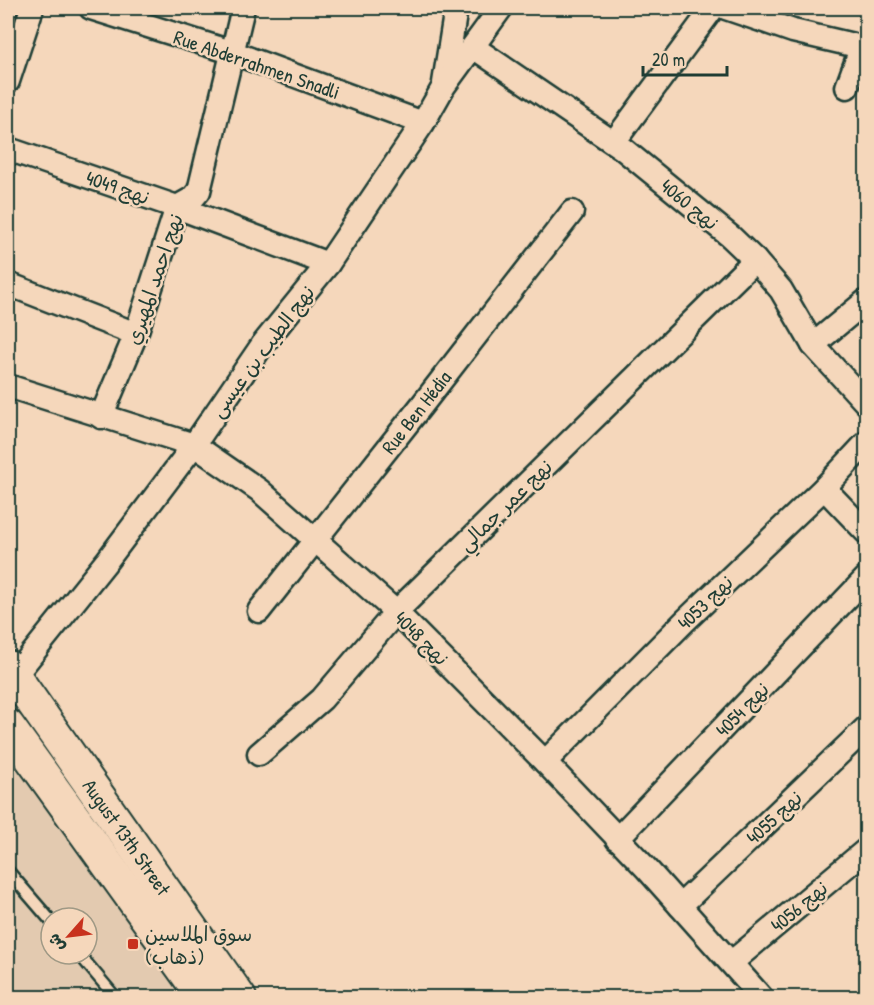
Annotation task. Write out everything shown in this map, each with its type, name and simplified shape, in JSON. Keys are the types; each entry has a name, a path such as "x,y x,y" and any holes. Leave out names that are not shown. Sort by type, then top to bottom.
{"main road":[{"name":"August 13th Street","path":"10,676 240,998"},
{"name":"August 13th Street","path":"8,726 204,998"}],"street":[{"path":"8,76 32,8"},
{"name":"Rue Abderrahmen Snadli","path":"91,8 231,52 423,123"},
{"name":"نهج احمد المهيري","path":"101,417 136,334 177,207 193,198 199,191 217,124 231,52 243,8"},
{"path":"444,86 456,8"},
{"name":"نهج الطيب بن عيسى","path":"10,676 106,562 194,445 263,344 328,264 423,123 444,86 501,8"},
{"path":"614,142 713,8"},
{"path":"726,8 793,31 864,47 847,87"},
{"name":"نهج 4060","path":"473,47 614,142 731,237 781,290 813,345 867,403"},
{"name":"نهج 4049","path":"8,149 177,207 328,264"},
{"name":"Rue Ben Hédia","path":"259,611 572,212"},
{"name":"نهج عمر جمالي","path":"259,754 322,699 396,612 755,260"},
{"path":"8,284 136,334"},
{"path":"813,345 867,301"},
{"name":"نهج 4048","path":"8,386 194,445 259,490 396,612 545,762 732,962 762,998"},
{"name":"نهج 4053","path":"545,762 867,443"},
{"path":"824,488 867,532"},
{"name":"نهج 4054","path":"617,839 867,578"},
{"name":"نهج 4055","path":"680,906 867,728"},
{"name":"نهج 4056","path":"732,962 867,850"}],"lane":[{"path":"8,871 39,907"},
{"path":"89,966 116,998"}],"shaded area":[{"path":"8,755 184,997 8,997"}],"place":[{"name":"سوق الملاسين (ذهاب)","path":"133,944"}]}
